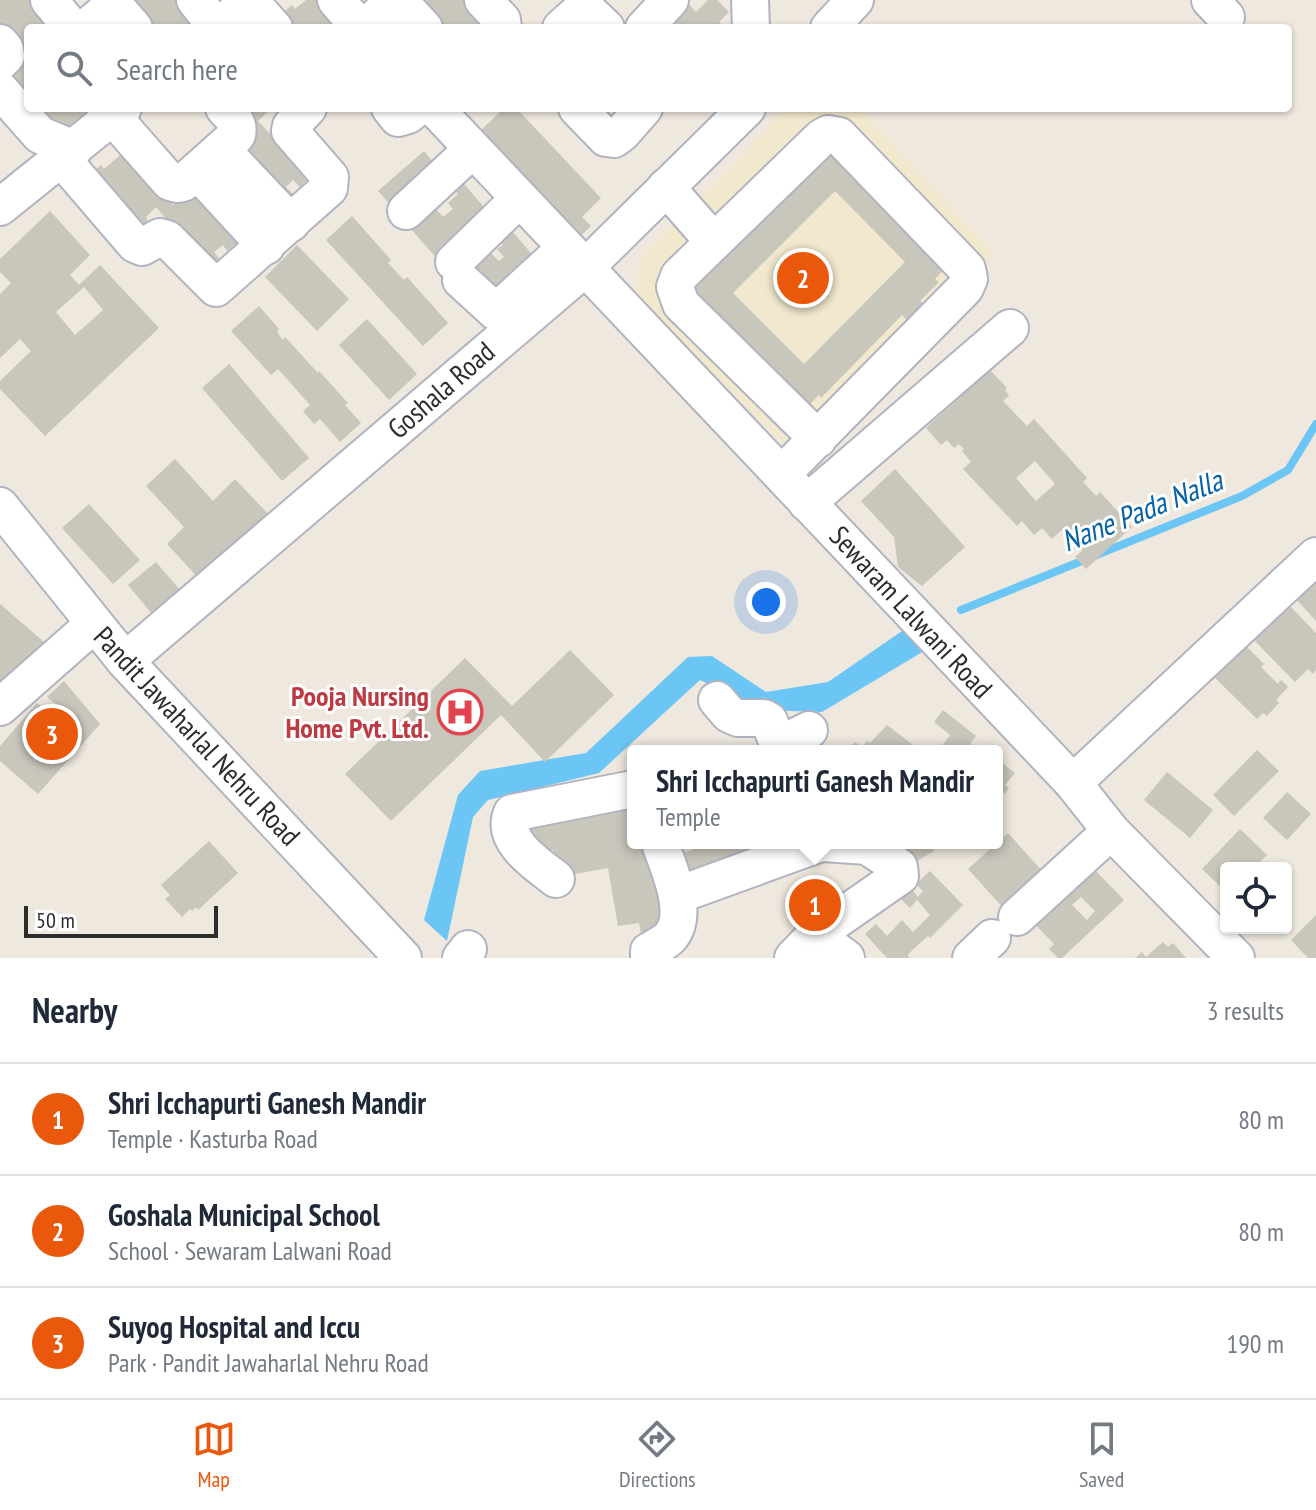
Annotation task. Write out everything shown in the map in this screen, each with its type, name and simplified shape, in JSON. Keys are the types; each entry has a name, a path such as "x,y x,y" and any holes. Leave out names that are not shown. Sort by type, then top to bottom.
{"street":[{"path":"49,0 83,19 116,7 131,24"},
{"path":"195,0 259,24"},
{"path":"336,0 358,24"},
{"path":"483,0 502,24"},
{"path":"648,24 670,0"},
{"path":"750,0 751,24"},
{"path":"565,24 586,9 602,24"},
{"path":"368,24 393,10 417,24"},
{"path":"0,43 6,56 0,62"},
{"path":"0,90 40,135 68,154 135,244 142,247 160,237 167,239 213,287 220,287 329,188 330,177 290,131 304,112"},
{"path":"0,207 68,154 112,112"},
{"path":"114,112 170,182 183,183 237,135 239,128 227,112"},
{"path":"393,112 398,118 423,112"},
{"name":"Sewaram Lalwani Road","path":"429,112 473,149 571,268 782,474 1073,783 1111,831 1236,958"},
{"path":"581,112 606,138 614,139 640,112"},
{"name":"Goshala Road","path":"125,661 666,187 743,112"},
{"path":"782,474 818,439 965,288 969,279 967,269 839,136 828,134 679,276 675,287 681,304 818,439"},
{"path":"406,211 473,149"},
{"path":"209,160 278,234"},
{"path":"666,187 714,242"},
{"path":"518,207 458,271 493,311 498,311 571,268"},
{"path":"807,503 1010,328"},
{"name":"Pandit Jawaharlal Nehru Road","path":"2,513 125,661 403,958"},
{"path":"1073,783 1316,556"},
{"path":"0,707 94,624"},
{"path":"717,700 729,714 738,718 764,718 790,742"},
{"path":"556,879 516,844 509,820 512,813 627,790"},
{"path":"993,937 1111,831"},
{"path":"649,958 649,951 671,936 677,919 678,895 670,849"},
{"path":"678,895 805,849"},
{"path":"804,947 900,876 899,867 872,849"},
{"path":"804,947 846,958"}],"shaded area":[{"path":"783,112 863,112 994,253 794,454 634,301 642,255"}],"water":[{"path":"905,629 924,651 822,712 762,710 700,680 599,773 488,800 473,817 447,941 424,920 458,795 480,771 586,753 688,657 712,656 766,692 828,682"}],"building":[{"path":"0,0 39,0 60,24 24,24 24,57 0,28"},
{"path":"125,0 180,0 198,21 194,24 146,24"},
{"path":"306,0 325,0 346,24 287,24 280,16 292,5 295,9"},
{"path":"413,0 475,0 489,24 435,24"},
{"path":"685,0 696,12 708,0 717,0 729,12 719,22 721,24 668,24"},
{"path":"24,64 24,96 8,77"},
{"path":"37,112 90,112 59,138"},
{"path":"232,112 268,112 258,121 310,177 300,187 293,180 286,187 293,194 284,203 230,146"},
{"path":"500,112 520,112 601,198 582,217 591,226 577,239 478,133"},
{"path":"829,142 950,263 935,279 939,282 920,301 924,304 908,321 902,315 821,398 819,395 802,412 681,290","holes":["835,191 905,262 804,364 733,293"]},
{"path":"126,150 173,205 190,182 240,240 227,251 223,245 214,252 219,258 208,268 156,207 137,230 89,175 101,165 104,169"},
{"path":"424,151 439,169 396,211 378,191"},
{"path":"463,183 490,214 469,222 462,229 468,236 439,261 411,229 435,208 443,217 453,209 448,203 458,194 455,190"},
{"path":"50,211 90,255 70,275 79,285 100,265 159,328 45,436 0,389 0,381 31,351 20,339 0,358 0,294 11,283 0,272 0,259","holes":["84,287 103,310 75,335 56,312"]},
{"path":"352,216 391,260 388,263 404,280 407,277 448,323 423,346 326,240"},
{"path":"513,232 542,266 531,275 521,264 511,273 521,284 494,308 468,271 490,252 499,261 504,257 497,249"},
{"path":"297,245 349,299 317,331 265,277"},
{"path":"259,306 279,329 277,332 283,340 285,337 319,371 348,403 345,405 361,423 340,442 320,419 314,424 303,411 310,405 278,369 271,375 231,331"},
{"path":"367,319 417,374 389,400 339,345"},
{"path":"229,364 309,458 282,481 202,388"},
{"path":"990,370 1007,388 1005,390 1009,396 1003,401 1027,426 1034,419 1087,478 1083,482 1096,496 1100,492 1132,527 1086,569 1075,557 1082,551 1063,529 1052,539 1042,528 1034,535 1022,521 1017,526 963,469 971,462 962,451 964,449 959,444 954,448 947,440 941,445 926,428","holes":["1035,461 1055,484 1036,501 1016,478"]},
{"path":"175,459 213,501 235,479 270,516 201,581 167,544 184,527 146,486"},
{"path":"895,469 965,547 922,586 898,567 894,537 861,501"},
{"path":"89,504 140,560 113,584 62,528"},
{"path":"156,562 180,590 152,614 128,585"},
{"path":"1316,580 1316,621 1296,599"},
{"path":"1287,603 1316,633 1316,670 1313,674 1308,669 1295,682 1252,638"},
{"path":"0,604 44,642 0,694"},
{"path":"1244,644 1278,684 1281,680 1288,687 1267,716 1263,713 1257,719 1213,676"},
{"path":"570,650 614,695 545,762 501,715 391,821 345,774 465,658 512,706"},
{"path":"64,681 100,724 38,794 0,761 0,746 37,703 55,718 62,709 47,697"},
{"path":"943,710 976,736 971,745 942,745 950,735 934,722"},
{"path":"887,725 913,745 864,745 867,741 870,743"},
{"path":"1257,750 1279,771 1234,816 1213,795"},
{"path":"1003,764 1015,773 1005,785 1009,788 1005,794"},
{"path":"1167,772 1213,810 1190,838 1144,800"},
{"path":"1287,792 1311,814 1287,840 1263,818"},
{"path":"627,802 627,849 646,849 649,870 660,868 670,928 641,933 639,923 618,926 608,868 558,877 553,850 539,852 524,834 532,833 529,818"},
{"path":"1240,829 1267,855 1260,862 1220,862 1220,886 1202,869"},
{"path":"1008,833 1044,873 1004,909 968,869 990,849 1003,849 1003,838"},
{"path":"209,841 238,873 198,910 196,907 192,911 190,909 182,917 165,899 170,895 161,885"},
{"path":"694,849 780,849 688,885 679,855"},
{"path":"891,849 933,849 934,851 909,866"},
{"path":"1092,867 1124,900 1062,958 1049,949 1054,944 1024,913","holes":["1081,897 1095,911 1087,920 1072,905"]},
{"path":"930,871 963,905 930,938 928,936 908,954 909,958 887,958 865,934 876,924 887,936 902,920 913,932 930,915 917,900 910,908 901,899 911,889 918,897 923,891 916,884"},
{"path":"1316,915 1316,958 1308,958 1291,940"},
{"path":"1163,942 1168,947 1173,943 1186,958 1135,958 1142,952 1146,957"}],"waterway":[{"name":"Nane Pada Nalla","path":"961,610 1242,496 1288,470 1316,424"}],"place":[{"name":"Goshala Municipal School","path":"803,278"},
{"name":"Pooja Nursing Home Pvt. Ltd.","path":"460,712"},
{"name":"Suyog Hospital and Iccu","path":"52,734"},
{"name":"Shri Icchapurti Ganesh Mandir","path":"815,905"}]}
